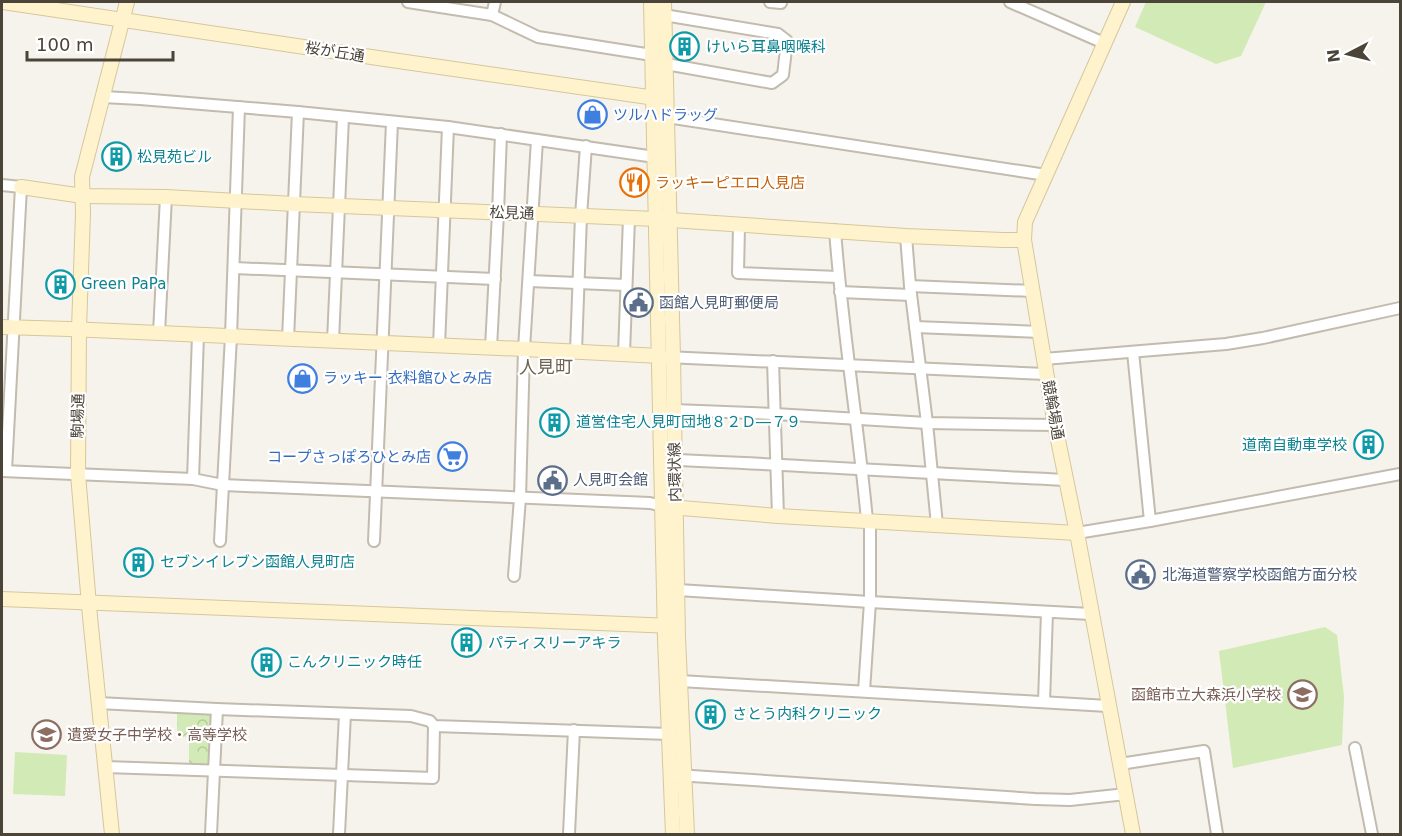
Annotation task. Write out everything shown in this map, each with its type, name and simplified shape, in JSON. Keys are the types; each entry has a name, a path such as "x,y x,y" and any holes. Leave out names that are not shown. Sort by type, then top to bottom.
{"street":[{"name":"桜が丘通","path":"3,2 660,99"},
{"name":"駒場通","path":"112,834 78,474 79,329 82,177 127,2"},
{"path":"408,2 492,15 538,37 652,56"},
{"path":"492,15 495,2"},
{"name":"内環状線","path":"651,2 652,56 660,99 667,117 663,219 672,626 669,734 687,834"},
{"path":"1010,2 1104,43"},
{"name":"競輪場通","path":"1123,2 1025,222 1024,240 1055,426 1133,834"},
{"path":"664,8 778,34 787,41 783,75 772,83 666,64"},
{"name":"内環状線","path":"663,219 655,157 660,99 666,64 664,8"},
{"path":"103,97 298,112 448,127 655,157"},
{"path":"220,542 234,268 239,107"},
{"path":"288,339 298,112"},
{"path":"333,341 343,117"},
{"path":"667,117 1046,175"},
{"path":"374,541 392,122"},
{"path":"439,346 448,127"},
{"path":"491,348 501,134"},
{"path":"514,576 520,498 524,349 537,140"},
{"path":"576,351 586,146"},
{"name":"松見通","path":"2,185 82,196 166,197 663,219 906,236 1024,240"},
{"path":"21,187 7,327 4,471 193,479 223,485 650,503 669,507 778,516 1077,533 1401,474"},
{"path":"159,333 166,197"},
{"path":"624,354 629,218"},
{"path":"739,226 738,273 838,277"},
{"path":"835,230 838,277 869,520 870,602 864,691"},
{"path":"906,236 910,291 937,525"},
{"path":"234,268 495,279"},
{"path":"529,281 626,285"},
{"path":"840,292 1033,291"},
{"path":"1044,359 1235,343 1401,308"},
{"path":"7,327 1046,374"},
{"path":"915,327 1040,332"},
{"path":"193,479 198,335"},
{"path":"1134,352 1150,521"},
{"name":"内環状線","path":"666,357 674,410 675,460 669,507 678,590 672,626 680,681 673,834"},
{"path":"773,361 778,516"},
{"path":"674,410 927,423 1055,426"},
{"path":"675,460 1066,480"},
{"path":"678,590 1091,614"},
{"path":"2,599 672,626"},
{"path":"1044,702 1047,612"},
{"path":"680,681 1108,706"},
{"path":"98,703 411,716 430,721 434,726 433,778 105,767"},
{"path":"211,834 217,709"},
{"path":"339,834 345,714"},
{"path":"434,726 669,734"},
{"path":"569,834 573,730"},
{"path":"1355,748 1372,834"},
{"path":"1120,764 1204,751 1217,834"},
{"path":"677,775 1035,799 1070,800 1126,794"}],"green space":[{"path":"1146,2 1266,2 1241,56 1216,64 1135,27"},
{"path":"1325,627 1337,635 1344,697 1342,745 1233,768 1219,651"},
{"path":"177,713 212,714 213,765 189,764 189,737 177,736"},
{"path":"15,752 67,755 65,796 13,794"}],"place":[{"name":"けいら耳鼻咽喉科","path":"685,47"},
{"name":"ツルハドラッグ","path":"592,115"},
{"name":"松見苑ビル","path":"116,157"},
{"name":"ラッキーピエロ人見店","path":"634,183"},
{"name":"Green PaPa","path":"60,284"},
{"name":"函館人見町郵便局","path":"638,303"},
{"name":"ラッキー 衣料館ひとみ店","path":"302,378"},
{"name":"道営住宅人見町団地８２Ｄ―７９","path":"555,422"},
{"name":"道南自動車学校","path":"1368,445"},
{"name":"コープさっぽろひとみ店","path":"452,457"},
{"name":"人見町会館","path":"552,480"},
{"name":"セブンイレブン函館人見町店","path":"139,562"},
{"name":"北海道警察学校函館方面分校","path":"1141,575"},
{"name":"パティスリーアキラ","path":"467,643"},
{"name":"こんクリニック時任","path":"266,662"},
{"name":"函館市立大森浜小学校","path":"1302,695"},
{"name":"さとう内科クリニック","path":"711,714"},
{"name":"遺愛女子中学校・高等学校","path":"46,735"}],"district":[{"name":"人見町","path":"546,366"}]}
